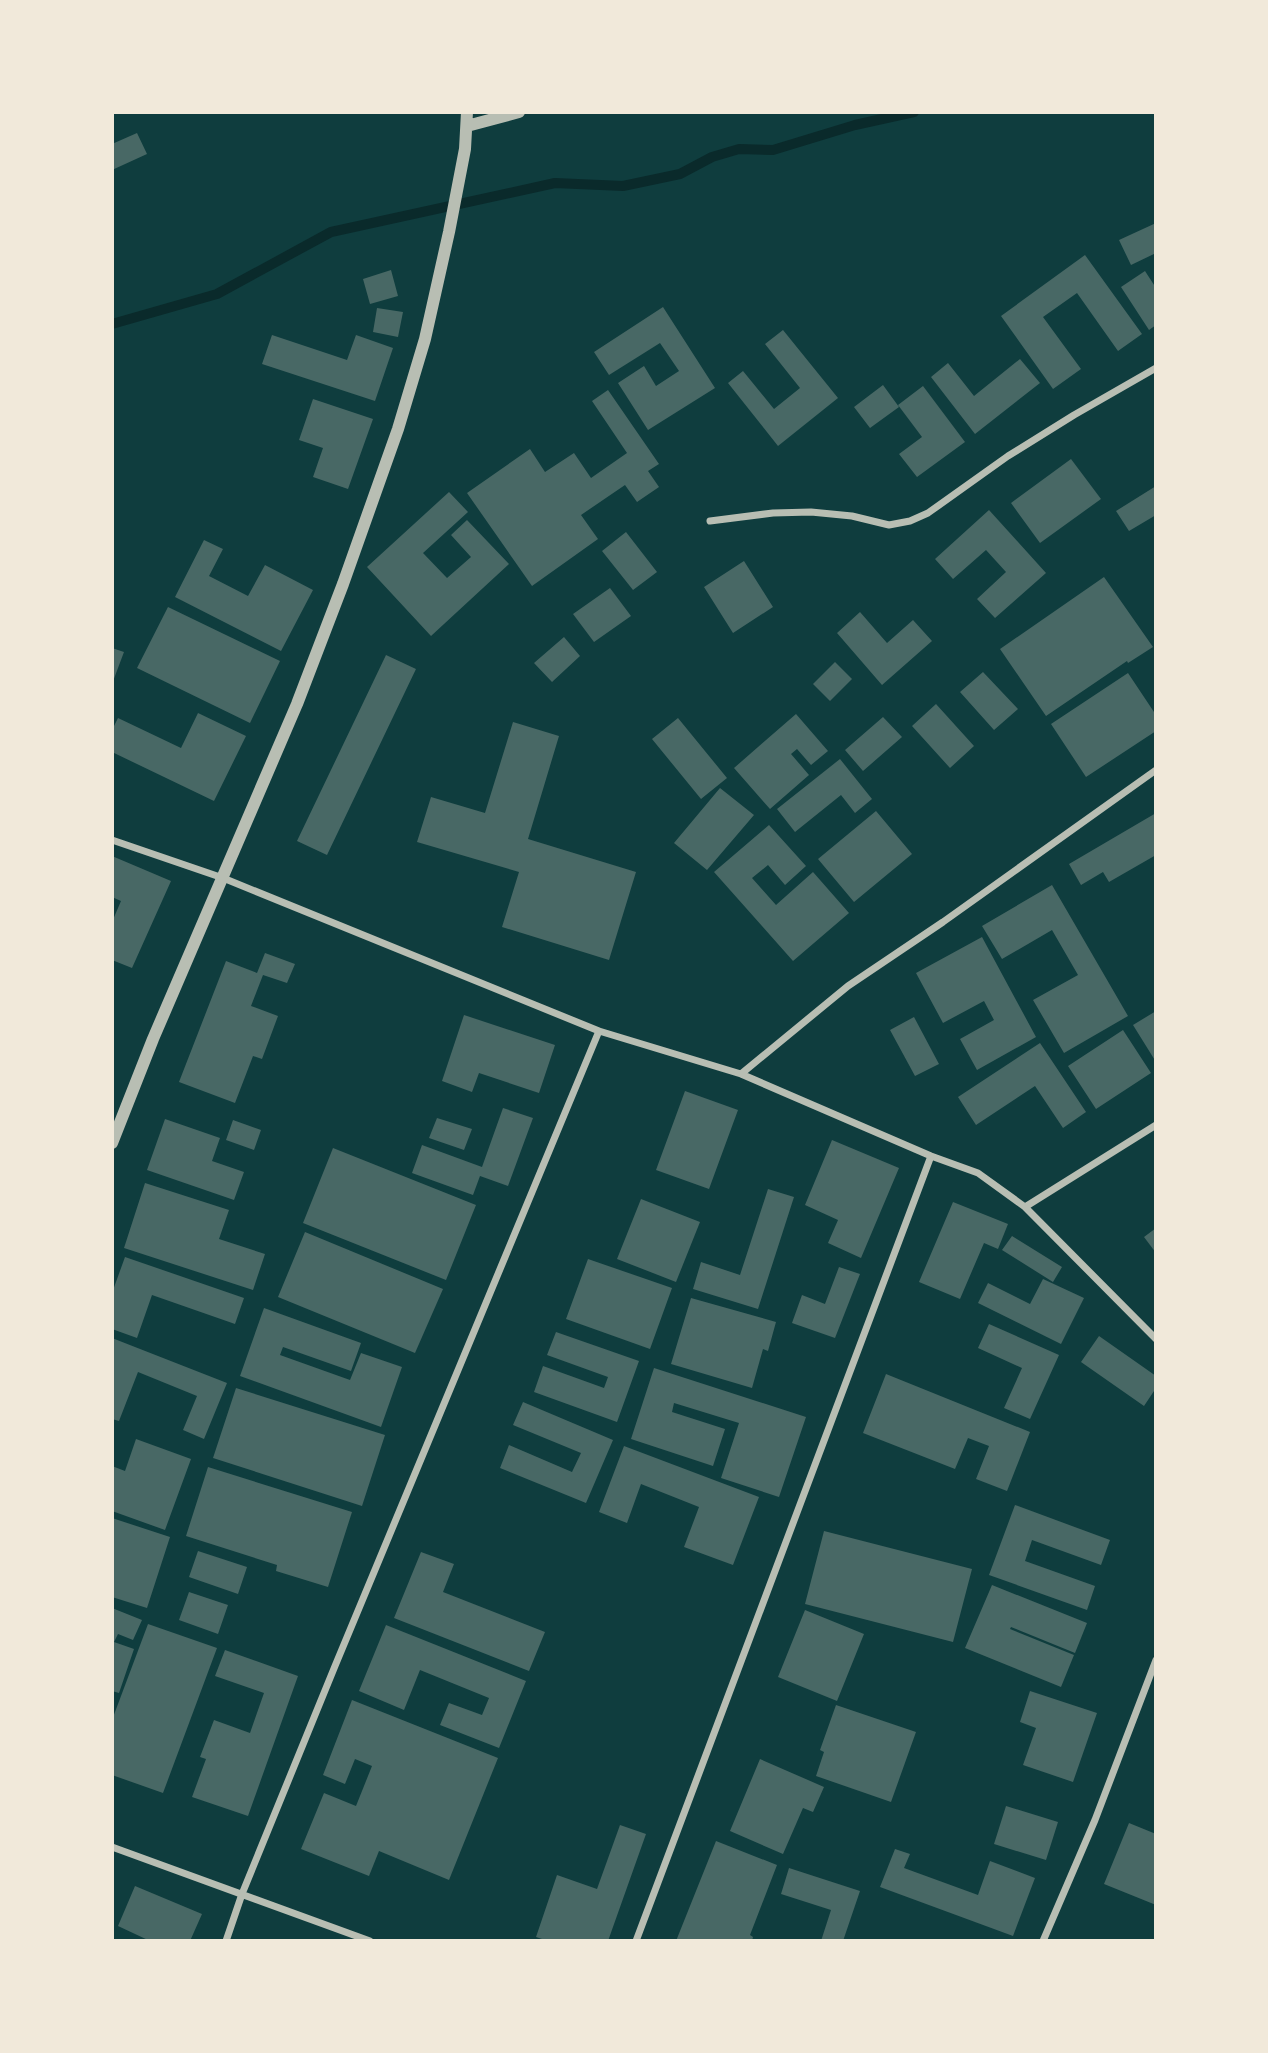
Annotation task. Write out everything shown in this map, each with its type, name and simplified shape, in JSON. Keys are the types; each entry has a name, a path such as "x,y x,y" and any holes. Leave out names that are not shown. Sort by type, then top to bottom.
{"street":[{"path":"112,1143 153,1039 298,705 398,429 425,339 449,232 459,180 467,112"},
{"path":"467,126 519,112"},
{"path":"710,521 773,513 811,512 852,516 889,525 910,521 928,513 1008,456 1156,368"},
{"path":"741,1074 848,986 943,922 1156,770"},
{"path":"112,839 223,878 599,1031 741,1074 931,1156 978,1173 1025,1207 1156,1339"},
{"path":"226,1941 242,1894 599,1031"},
{"path":"1025,1207 1156,1125"},
{"path":"636,1941 931,1156"},
{"path":"1043,1941 1095,1820 1156,1660"},
{"path":"112,1847 370,1941"}],"building":[{"path":"137,133 147,154 112,170 112,144"},
{"path":"1156,223 1156,253 1131,265 1119,240"},
{"path":"1085,255 1142,334 1118,351 1077,293 1043,317 1081,369 1053,389 1001,316"},
{"path":"391,270 398,296 370,304 363,279"},
{"path":"1145,271 1156,288 1156,325 1149,330 1121,287"},
{"path":"663,307 715,388 648,430 618,383 644,366 656,386 679,371 660,343 609,375 594,352"},
{"path":"377,308 403,312 398,337 373,332"},
{"path":"783,330 838,398 778,446 728,383 743,371 774,409 800,388 765,344"},
{"path":"272,335 347,360 356,335 393,348 375,401 262,364"},
{"path":"1020,359 1040,383 975,434 931,377 948,363 974,396"},
{"path":"883,385 899,407 870,428 854,407"},
{"path":"923,386 965,442 917,477 899,454 922,437 898,405"},
{"path":"608,390 659,464 648,471 659,487 637,502 625,485 581,515 598,539 532,586 467,493 530,449 545,472 574,453 591,478 627,453 592,401"},
{"path":"313,399 373,419 348,489 313,477 323,448 299,440"},
{"path":"1071,459 1101,499 1040,543 1011,503"},
{"path":"1156,486 1156,515 1129,531 1116,511"},
{"path":"449,492 468,512 423,553 447,578 471,557 451,535 467,520 509,564 431,636 367,567"},
{"path":"989,510 1046,573 995,618 977,599 1006,572 986,550 953,579 935,559"},
{"path":"626,532 657,572 633,590 602,551"},
{"path":"204,540 223,549 209,576 248,596 265,565 313,590 281,651 175,597"},
{"path":"744,561 773,607 733,633 704,587"},
{"path":"1104,577 1153,647 1128,663 1127,661 1046,716 1000,649"},
{"path":"610,588 631,616 594,642 573,614"},
{"path":"168,607 280,661 250,723 137,668"},
{"path":"860,612 887,643 913,620 932,641 882,685 837,633"},
{"path":"564,637 580,656 552,682 534,663"},
{"path":"112,648 124,652 112,684"},
{"path":"386,655 416,669 327,855 297,841"},
{"path":"835,662 852,679 830,701 813,684"},
{"path":"983,672 1018,709 994,730 960,692"},
{"path":"1128,673 1156,715 1156,731 1086,777 1051,724"},
{"path":"936,704 974,746 950,768 912,726"},
{"path":"198,713 246,736 214,801 112,752 112,730 118,718 181,748"},
{"path":"796,714 828,751 811,765 797,749 791,754 809,775 770,809 734,768"},
{"path":"883,717 902,737 863,771 845,750"},
{"path":"678,718 727,778 701,799 652,739"},
{"path":"513,722 559,736 528,839 636,872 609,960 502,927 519,872 417,842 431,797 485,813"},
{"path":"840,759 872,799 855,813 841,795 795,832 777,809"},
{"path":"720,788 754,815 707,870 674,843"},
{"path":"876,811 912,854 854,902 818,859"},
{"path":"1156,813 1156,855 1109,882 1103,872 1081,885 1069,864"},
{"path":"769,825 806,866 785,885 768,865 752,878 776,905 813,872 849,913 793,961 714,872"},
{"path":"112,856 171,881 132,968 112,960 112,922 121,901 112,897"},
{"path":"1052,885 1128,1016 1064,1053 1033,1000 1078,975 1052,930 1002,959 982,926"},
{"path":"982,937 1036,1037 977,1070 960,1039 994,1020 984,1001 943,1023 916,973"},
{"path":"265,953 295,964 287,983 263,975 251,1006 278,1016 262,1059 253,1056 235,1103 179,1082 226,961 257,973"},
{"path":"1156,1011 1156,1062 1133,1025"},
{"path":"464,1015 555,1045 539,1093 479,1073 472,1092 442,1081"},
{"path":"914,1017 939,1064 915,1076 890,1030"},
{"path":"1123,1030 1151,1073 1096,1109 1068,1066"},
{"path":"1040,1043 1086,1112 1063,1128 1035,1086 976,1125 958,1097"},
{"path":"685,1091 738,1110 709,1189 656,1170"},
{"path":"503,1108 533,1118 508,1186 480,1176 473,1195 412,1173 422,1145 482,1167"},
{"path":"437,1118 472,1129 464,1150 429,1138"},
{"path":"165,1119 220,1138 212,1161 244,1172 234,1200 147,1170"},
{"path":"233,1120 261,1130 254,1150 226,1140"},
{"path":"832,1140 899,1168 861,1258 828,1243 838,1220 805,1205"},
{"path":"333,1148 476,1205 446,1280 303,1223"},
{"path":"145,1183 229,1210 219,1239 265,1254 253,1290 124,1248"},
{"path":"768,1189 794,1197 758,1309 693,1289 701,1262 740,1275"},
{"path":"641,1199 700,1222 676,1282 617,1259"},
{"path":"953,1202 1008,1224 998,1249 984,1243 960,1299 919,1282"},
{"path":"1156,1228 1156,1253 1144,1237"},
{"path":"305,1232 443,1289 415,1353 278,1297"},
{"path":"1012,1236 1062,1267 1053,1282 1002,1250"},
{"path":"125,1257 244,1298 235,1324 152,1295 137,1338 112,1329 112,1293"},
{"path":"588,1259 672,1288 650,1349 566,1319"},
{"path":"839,1267 860,1274 835,1338 792,1323 802,1295 825,1304"},
{"path":"1043,1279 1084,1298 1061,1344 978,1303 988,1283 1030,1304"},
{"path":"691,1298 776,1322 768,1351 763,1349 752,1388 671,1364"},
{"path":"264,1308 361,1343 351,1371 283,1347 280,1355 350,1380 361,1353 402,1367 381,1427 240,1376"},
{"path":"989,1324 1059,1355 1030,1419 1004,1408 1022,1368 978,1348"},
{"path":"556,1332 639,1361 617,1422 534,1392 543,1366 604,1388 608,1377 547,1355"},
{"path":"1099,1336 1156,1376 1156,1388 1144,1406 1081,1362"},
{"path":"112,1338 227,1383 204,1439 183,1430 197,1396 138,1372 119,1421 112,1419"},
{"path":"654,1368 806,1417 779,1497 721,1478 739,1423 674,1403 672,1412 725,1429 713,1466 631,1439"},
{"path":"886,1374 1030,1432 1007,1491 976,1479 989,1446 968,1438 955,1469 863,1433"},
{"path":"236,1388 385,1435 362,1506 213,1458"},
{"path":"523,1402 613,1440 586,1503 500,1468 509,1445 572,1472 581,1453 513,1425"},
{"path":"136,1439 191,1459 165,1530 112,1511 112,1466 125,1471"},
{"path":"624,1446 759,1497 733,1565 684,1547 699,1507 641,1484 627,1523 599,1512"},
{"path":"208,1467 352,1512 328,1587 276,1571 277,1565 186,1536"},
{"path":"1015,1505 1110,1540 1101,1565 1032,1540 1025,1561 1095,1586 1087,1610 989,1575"},
{"path":"112,1518 170,1537 147,1608 112,1597"},
{"path":"824,1531 972,1569 953,1642 805,1604"},
{"path":"198,1551 247,1567 238,1594 189,1577"},
{"path":"421,1552 454,1564 443,1592 545,1632 529,1671 394,1618"},
{"path":"992,1585 1087,1623 1075,1653 1011,1627 1010,1629 1074,1655 1061,1687 965,1648"},
{"path":"189,1592 228,1605 218,1634 179,1620"},
{"path":"112,1608 142,1620 133,1640 118,1634 114,1642 134,1649 119,1693 112,1691"},
{"path":"805,1610 864,1634 837,1701 778,1677"},
{"path":"148,1624 217,1648 163,1793 112,1775 112,1720"},
{"path":"386,1625 526,1681 499,1748 440,1725 449,1703 482,1715 489,1698 420,1670 404,1710 359,1691"},
{"path":"225,1650 298,1676 248,1816 192,1797 206,1759 200,1757 214,1720 250,1733 264,1693 215,1676"},
{"path":"1030,1691 1097,1713 1073,1782 1023,1765 1036,1728 1020,1722"},
{"path":"352,1700 498,1758 449,1880 379,1851 369,1876 301,1849 324,1793 356,1806 372,1766 355,1759 345,1784 323,1775"},
{"path":"836,1705 916,1732 891,1802 816,1776 824,1752 820,1750"},
{"path":"760,1759 824,1787 813,1812 803,1808 783,1854 730,1831"},
{"path":"1006,1806 1058,1822 1046,1860 994,1844"},
{"path":"1129,1823 1156,1834 1156,1905 1104,1884"},
{"path":"620,1825 646,1834 608,1941 548,1941 536,1937 557,1875 597,1889"},
{"path":"716,1841 777,1865 750,1935 753,1937 752,1941 676,1941"},
{"path":"895,1849 910,1854 904,1868 978,1895 990,1861 1035,1878 1013,1936 880,1887"},
{"path":"789,1868 860,1891 843,1941 821,1941 831,1910 781,1894"},
{"path":"135,1886 202,1914 190,1941 150,1941 118,1926"}],"waterway":[{"path":"112,324 217,294 331,232 555,183 623,186 680,174 712,157 739,149 773,150 855,125 914,112"}]}
